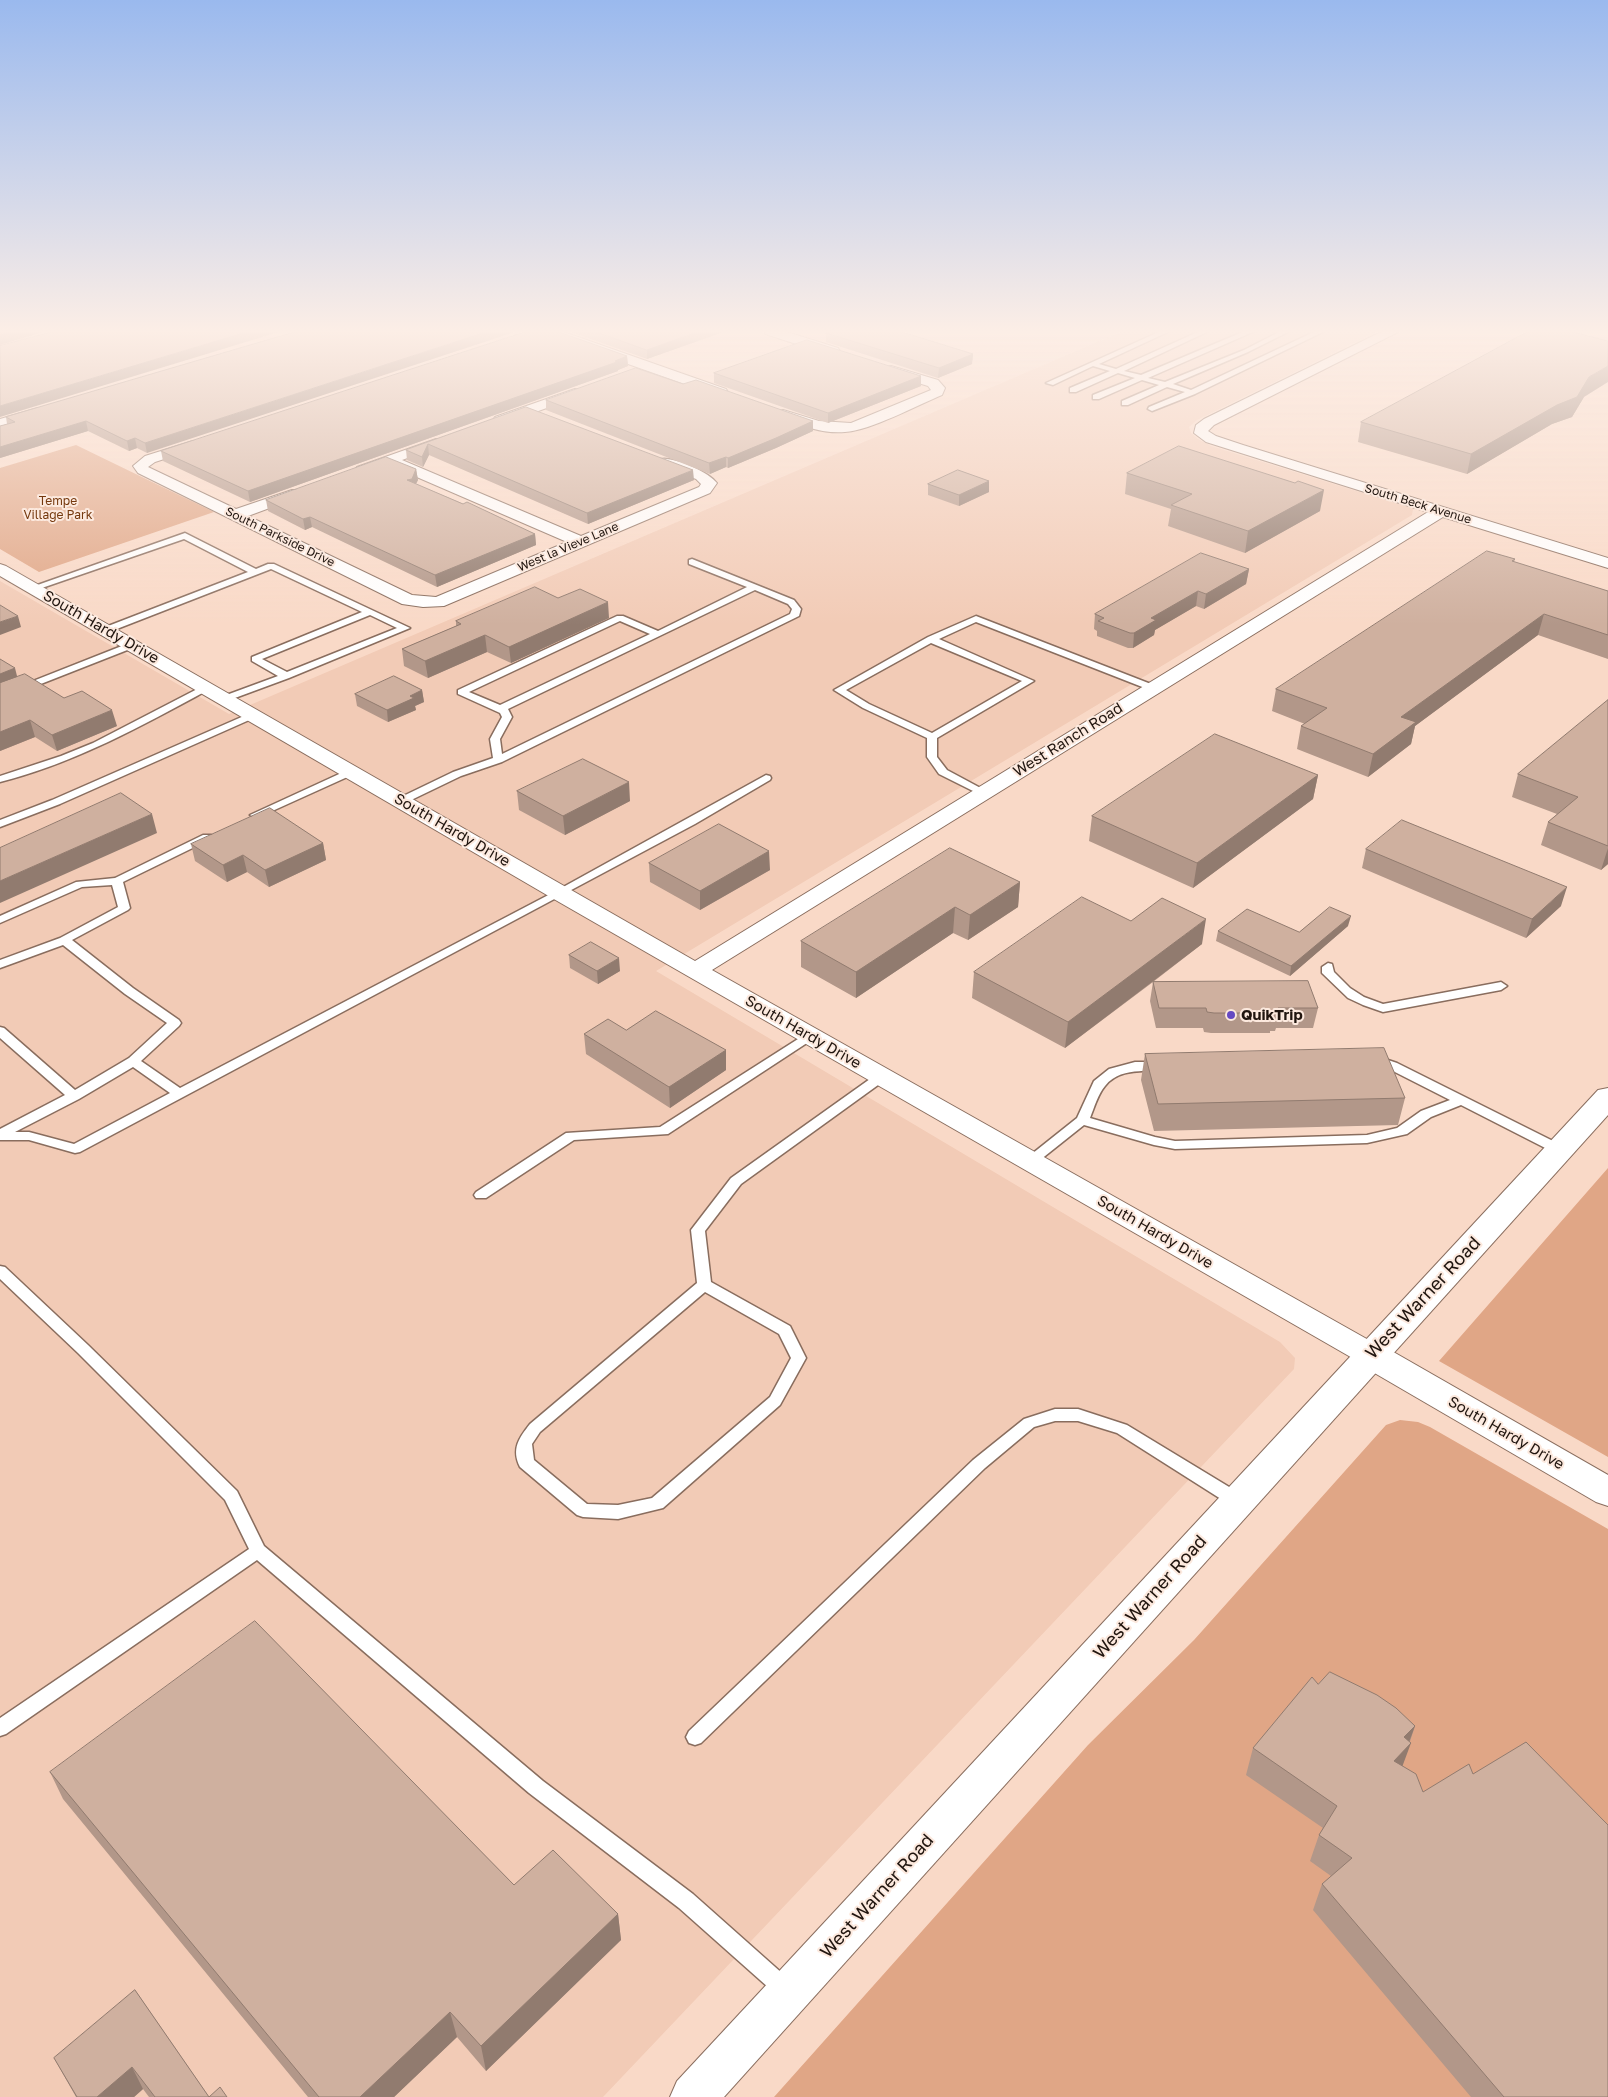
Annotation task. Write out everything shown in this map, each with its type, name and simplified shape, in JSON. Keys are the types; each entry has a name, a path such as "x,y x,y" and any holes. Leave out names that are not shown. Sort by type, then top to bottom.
{"main road":[{"name":"West Warner Road","path":"693,2097 1608,1098"},
{"name":"South Hardy Drive","path":"1371,1355 1608,1492"}],"street":[{"path":"832,429 845,429"},
{"name":"South Beck Avenue","path":"1201,429 1201,433 1220,442 1608,563"},
{"name":"South Parkside Drive","path":"207,440 150,459 140,466 143,470 408,600 422,602"},
{"path":"352,473 445,440"},
{"name":"West la Vieve Lane","path":"422,602 438,602 705,490 709,484 701,476 647,456"},
{"path":"389,460 581,542"},
{"path":"235,515 309,489"},
{"name":"West Ranch Road","path":"696,970 1441,511"},
{"name":"South Hardy Drive","path":"0,569 809,1036 1371,1355"}],"lane":[{"path":"32,588 185,536 255,572"},
{"path":"401,801 457,774 498,760 794,616 797,609 791,602 692,562"},
{"path":"0,779 49,764 97,745 215,693 286,676 405,628 271,566 106,630"},
{"path":"500,709 754,587"},
{"path":"286,676 255,659 370,612"},
{"path":"498,760 495,739 507,717 504,711 461,692 620,618 658,634"},
{"path":"932,736 866,706 839,690 931,638 976,618 1153,688"},
{"path":"931,638 1029,681 932,736"},
{"path":"0,697 132,645"},
{"path":"0,824 56,802 253,716"},
{"path":"932,736 932,757 943,772 983,792"},
{"path":"246,819 350,772"},
{"path":"0,1135 29,1136 75,1149 560,893 766,778"},
{"path":"0,920 80,884 116,881 220,831"},
{"path":"0,964 64,940 124,908 116,881"},
{"path":"0,1135 74,1096 133,1061 174,1023 129,991 64,940"},
{"path":"1328,967 1328,973 1349,993 1369,1005 1383,1008 1501,986"},
{"path":"0,1031 74,1096"},
{"path":"481,1195 571,1136 663,1131 809,1036"},
{"path":"1359,1060 1381,1060 1560,1150"},
{"path":"133,1061 180,1094"},
{"path":"1030,1161 1082,1120 1100,1084 1113,1072 1134,1066 1174,1065"},
{"path":"704,1285 698,1230 736,1181 881,1077"},
{"path":"1082,1120 1154,1141 1176,1145 1367,1139 1402,1131 1426,1114 1460,1101"},
{"path":"0,1271 231,1496 258,1551 536,1788 686,1901 788,1992"},
{"path":"704,1285 785,1330 800,1358 775,1401 657,1503 618,1512 583,1510 526,1462 524,1443 535,1428 704,1285"},
{"path":"695,1737 979,1464 1029,1423 1055,1415 1078,1415 1122,1429 1238,1501"},
{"path":"0,1728 258,1551"}],"shaded area":[{"path":"895,429 1190,429 1191,433 1198,439 1211,446 1413,509 1412,515 656,971 1280,1342 1295,1358 1294,1369 603,2097 0,2097 0,581 229,714"}],"green space":[{"name":"Tempe Village Park","path":"76,445 214,512 39,572 0,549 0,468"},
{"path":"1608,1168 1608,1457 1439,1361"},
{"path":"1400,1420 1418,1422 1430,1427 1608,1529 1608,2097 774,2097 1088,1745 1194,1640 1386,1425"}],"building":[{"path":"0,429 60,429 0,447"},
{"path":"102,429 188,429 145,443 135,438 127,441"},
{"path":"229,429 426,429 248,491 161,451"},
{"path":"465,429 584,429 693,470 587,513 428,444 422,457 406,450"},
{"path":"621,429 796,429 728,458 709,463"},
{"path":"1385,429 1515,429 1471,454"},
{"path":"1179,446 1295,483 1298,481 1324,490 1248,531 1171,505 1192,494 1127,473"},
{"path":"386,457 416,469 412,479 407,480 463,504 467,502 535,534 435,575 310,517 303,519 266,500"},
{"path":"958,470 989,481 959,495 928,484"},
{"path":"1487,551 1515,559 1512,561 1608,591 1608,635 1544,614 1401,717 1416,722 1373,754 1301,726 1327,708 1276,689"},
{"path":"1201,553 1249,569 1206,594 1198,591 1151,618 1156,620 1134,633 1098,621 1104,618 1095,614"},
{"path":"535,587 558,598 580,589 608,602 509,647 485,635 425,661 402,649 461,624 456,621"},
{"path":"0,605 18,616 0,622"},
{"path":"0,659 15,668 0,674"},
{"path":"25,674 64,698 82,691 112,710 52,735 30,720 0,732 0,683"},
{"path":"394,676 422,690 410,696 414,698 387,710 355,694"},
{"path":"1608,700 1608,846 1548,822 1578,797 1518,774"},
{"path":"1215,734 1318,775 1197,863 1092,816"},
{"path":"583,759 629,782 563,816 517,791"},
{"path":"121,793 152,814 0,881 0,848"},
{"path":"270,808 323,843 265,870 243,855 223,865 191,844"},
{"path":"1402,820 1567,887 1532,919 1366,849"},
{"path":"719,824 769,851 700,891 649,863"},
{"path":"950,848 1020,882 970,915 955,907 856,972 801,941"},
{"path":"1082,897 1131,921 1162,898 1206,919 1068,1022 974,972"},
{"path":"1330,907 1351,916 1291,966 1218,931 1247,909 1299,932"},
{"path":"591,942 619,958 597,971 569,955"},
{"path":"1308,981 1318,1008 1278,1008 1279,1012 1274,1013 1214,1013 1207,1012 1206,1008 1159,1008 1153,982"},
{"path":"656,1011 726,1050 669,1087 584,1034 608,1019 626,1030"},
{"path":"1384,1048 1405,1098 1158,1104 1145,1054"},
{"path":"255,1621 514,1885 553,1850 618,1914 481,2046 450,2012 360,2097 319,2097 50,1772"},
{"path":"1330,1672 1377,1695 1396,1708 1415,1726 1404,1737 1411,1743 1394,1761 1416,1774 1423,1792 1469,1764 1473,1774 1526,1742 1608,1825 1608,2097 1504,2097 1322,1884 1352,1858 1319,1835 1337,1806 1253,1748 1312,1677 1318,1684"},
{"path":"135,1990 209,2097 155,2097 132,2067 97,2097 77,2097 54,2058"},
{"path":"220,2087 227,2097 209,2097"}],"place":[{"name":"QuikTrip","path":"1231,1015"}]}
